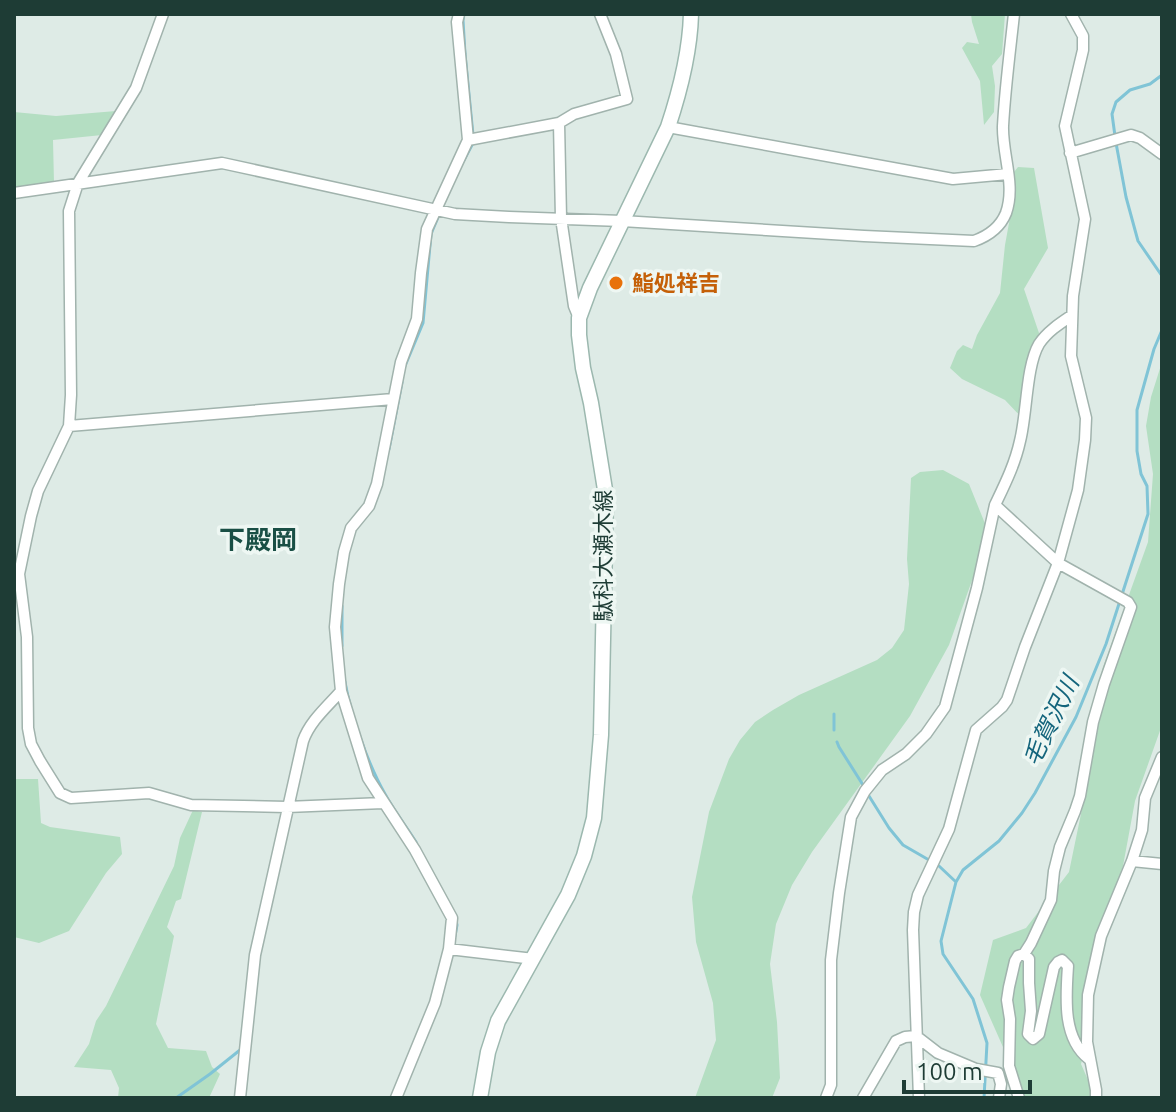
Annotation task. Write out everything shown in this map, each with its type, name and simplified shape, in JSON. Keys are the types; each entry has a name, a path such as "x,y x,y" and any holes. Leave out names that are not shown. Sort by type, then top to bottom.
{"main road":[{"name":"駄科大瀬木線","path":"480,1098 488,1052 498,1021 568,895 584,856 594,818 600,750 606,496 583,368 579,318 590,288 668,127 686,57 691,14"}],"street":[{"path":"163,14 136,88 78,183 69,211 69,426 38,491 19,574 27,637 28,728 31,744 60,793 71,798 149,793 191,805 287,807 383,803"},
{"path":"396,1098 435,1003 449,949 452,918 415,850 368,778 341,691 335,627 344,552 351,528 369,506 377,484 401,362 417,319 427,229 471,139 457,22 459,14"},
{"path":"471,139 559,123 574,114 627,99 616,54 600,14"},
{"path":"14,193 222,163 455,214 974,241 987,236 998,226 1009,199 1003,130 1014,14"},
{"path":"919,1098 913,930 918,895 949,829 976,730 1007,700 1058,563 1078,490 1086,418 1071,356 1071,316 1085,219 1065,126 1083,50 1083,36 1071,14"},
{"path":"559,123 561,218 574,306 579,318"},
{"path":"668,127 953,179 1008,174"},
{"path":"1070,153 1131,135 1162,154"},
{"path":"826,1098 831,1085 831,960 851,817 865,791 882,770 906,754 926,734 945,707 977,588 995,505 1020,445 1032,359 1052,329 1071,316"},
{"path":"69,426 393,399"},
{"path":"995,505 1058,563 1131,607 1093,722 1080,796 1060,847 1051,900 1024,954 1015,961 1007,1000 1010,1019 1009,1066 1019,1098"},
{"path":"240,1098 255,955 287,807 307,730 341,691"},
{"path":"1096,1098 1087,1042 1088,995 1101,936 1132,861 1142,830 1145,798 1162,757"},
{"path":"1132,861 1162,864"},
{"path":"449,949 534,959"},
{"path":"1024,954 1029,959 1030,1038 1039,1034 1054,967 1062,960 1068,966 1066,1014 1080,1052 1089,1059"},
{"path":"863,1098 896,1041 916,1036 938,1053 998,1073 1001,1078 999,1098"}],"green space":[{"path":"971,14 1005,14 1002,54 992,66 994,112 984,125 980,81 962,48 967,42 979,44"},
{"path":"116,111 102,135 53,140 54,183 14,187 14,112 56,116"},
{"path":"1018,167 1034,168 1048,248 1024,289 1039,333 1025,421 1005,400 962,379 950,368 963,345 972,349 1000,293 1015,190 1014,172"},
{"path":"1162,362 1162,725 1135,801 1123,866 1087,976 1082,1028 1087,1042 1081,1064 1092,1089 1092,1098 1021,1098 1018,1081 980,995 993,940 1026,928 1069,872 1095,746 1102,670 1148,542 1153,474 1146,426"},
{"path":"943,470 969,484 986,526 975,572 949,645 910,716 812,852 792,885 776,924 770,964 780,1078 772,1098 695,1098 716,1040 713,1003 696,942 692,897 709,812 729,759 755,722 799,695 877,660 892,648 904,630 909,584 907,559 911,478 920,472"},
{"path":"14,779 38,779 41,823 120,837 122,854 106,873 69,931 39,943 14,937"},
{"path":"193,810 202,812 181,899 176,901 167,927 174,936 156,1024 168,1048 206,1051 212,1067 220,1074 209,1098 118,1098 119,1088 111,1070 74,1067 89,1044 96,1021 174,866 180,838"}],"waterway":[{"path":"464,14 473,135 472,145 464,160"},
{"name":"毛賀沢川","path":"1115,136 1112,114 1116,102 1130,90 1150,84 1162,75"},
{"name":"毛賀沢川","path":"1116,143 1138,241 1162,276"},
{"path":"405,366 423,323 431,234 439,215"},
{"name":"毛賀沢川","path":"984,1098 987,1043 973,999 943,954 941,941 956,882 963,870 999,841 1035,793 1076,717 1106,644 1148,514 1147,486 1141,474 1137,451 1137,410 1162,330"},
{"path":"389,449 402,382"},
{"path":"342,606 342,646"},
{"path":"345,682 372,769 416,842"},
{"path":"834,714 834,730"},
{"path":"837,742 863,785"},
{"path":"869,796 903,845 929,860"},
{"path":"939,866 956,882"},
{"path":"455,936 456,920"},
{"path":"176,1098 240,1050"}],"place":[{"name":"鮨処祥吉","path":"616,283"}],"district":[{"name":"下殿岡","path":"258,540"}]}
